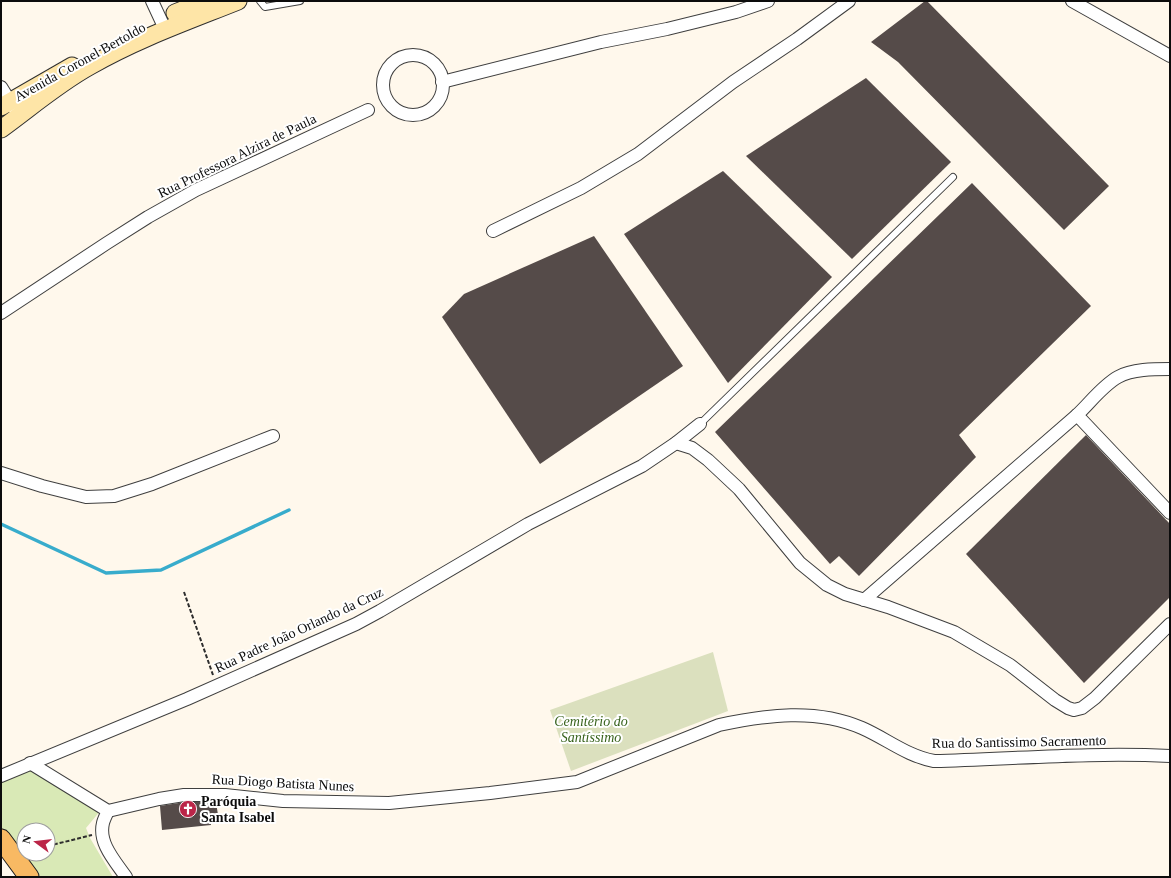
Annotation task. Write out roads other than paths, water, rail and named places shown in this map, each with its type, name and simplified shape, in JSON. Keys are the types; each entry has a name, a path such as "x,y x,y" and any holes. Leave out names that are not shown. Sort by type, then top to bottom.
{"main road":[{"path":"1,839 28,877"}],"street":[{"path":"152,1 163,24"},
{"name":"Avenida Coronel Bertoldo","path":"1,129 89,66 204,1"},
{"name":"Avenida Coronel Bertoldo","path":"4,99 113,41 238,1"},
{"path":"442,82 601,42 667,29 736,12 768,1"},
{"path":"493,231 581,188 638,154 733,82 797,39 849,1"},
{"path":"1072,1 1170,56"},
{"path":"413,55 423,56 431,61 438,68 442,77 442,82 443,88 440,98 435,106 426,112 417,115 407,115 397,112 389,105 384,96 382,86 384,77 391,64 403,56 413,55"},
{"path":"4,99 19,116"},
{"name":"Rua Professora Alzira de Paula","path":"1,313 148,217 196,190 368,110"},
{"path":"864,600 1077,415 1105,387 1118,377 1135,371 1170,369"},
{"path":"1077,415 1170,513"},
{"name":"Rua Padre João Orlando da Cruz","path":"1,776 217,686 356,624 528,524 642,466 676,443 700,424"},
{"path":"1,473 42,486 86,497 114,496 152,484 273,436"},
{"path":"676,443 692,448 708,460 734,484 800,563 827,585 845,594 888,607 954,632 1010,665 1055,700 1068,708 1074,710 1082,708 1170,624"},
{"name":"Rua do Santissimo Sacramento","path":"577,782 718,725 739,721 797,715 838,719 863,728 911,754 934,761 1081,755 1170,756"},
{"path":"30,764 108,811 103,822 103,841 126,877"},
{"name":"Rua Diogo Batista Nunes","path":"108,811 159,799 184,795 225,795 283,801 389,803 490,793 577,782"}],"lane":[{"path":"260,1 265,7 300,1"},
{"path":"700,424 954,177"}],"waterway":[{"path":"1,524 106,573 161,570 289,510"}],"place":[{"name":"Paróquia Santa Isabel","path":"188,809"}],"park label":[{"name":"Cemitério do Santíssimo","path":"591,730"}]}
